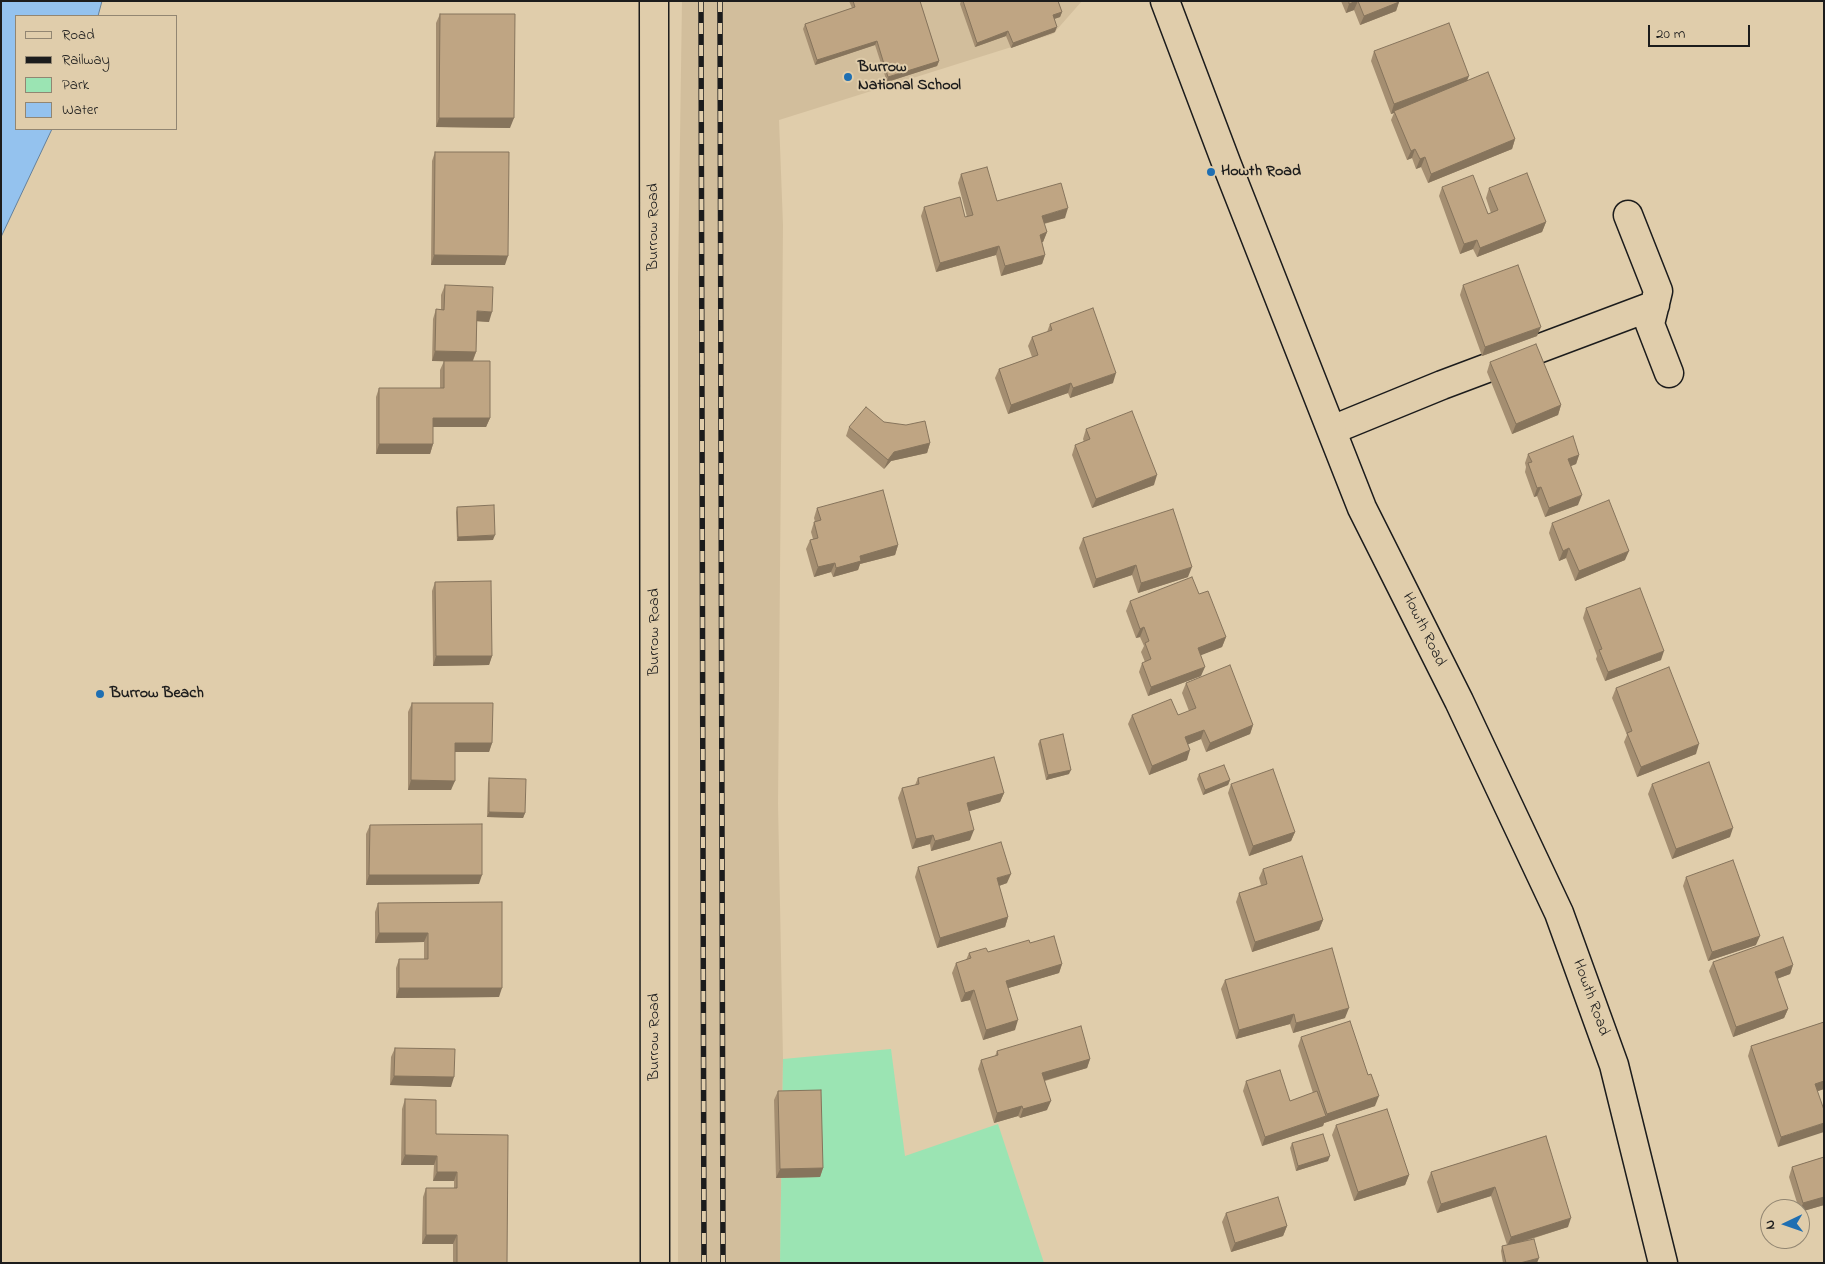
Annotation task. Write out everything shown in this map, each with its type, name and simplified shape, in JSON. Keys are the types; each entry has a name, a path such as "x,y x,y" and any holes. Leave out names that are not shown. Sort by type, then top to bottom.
{"street":[{"name":"Burrow Road","path":"654,1 655,1263"},
{"name":"Howth Road","path":"1165,1 1227,165 1362,508 1559,913 1614,1065 1663,1263"},
{"path":"1628,216 1658,291 1650,324 1669,373"},
{"path":"1332,430 1442,385 1655,305"}],"shaded area":[{"path":"682,1 1082,1 1053,34 779,120 783,225 778,803 783,1059 780,1263 678,1263 678,278"}],"green space":[{"path":"891,1049 905,1156 998,1124 1044,1263 780,1263 783,1059"}],"water":[{"path":"1,1 102,1 98,15 15,15 15,130 52,130 1,237"}],"building":[{"path":"853,1 920,1 939,61 888,77 877,41 817,60 805,24 855,7"},
{"path":"963,1 1058,1 1062,12 1053,15 1057,27 1013,43 1008,31 977,43"},
{"path":"1358,1 1399,1 1399,2 1364,16"},
{"path":"440,14 515,14 514,118 439,118"},
{"path":"1449,23 1469,76 1394,104 1374,51"},
{"path":"1488,72 1515,139 1431,174 1425,157 1420,159 1415,149 1411,151 1394,111"},
{"path":"435,152 509,152 508,256 434,255"},
{"path":"987,167 997,201 1061,183 1068,208 1042,216 1047,232 1040,235 1045,255 1005,266 999,246 940,263 924,207 960,197 965,217 973,215 961,174"},
{"path":"1527,173 1546,222 1480,248 1477,240 1464,244 1442,187 1473,175 1488,214 1498,210 1489,188"},
{"path":"1518,265 1541,327 1485,347 1463,285"},
{"path":"445,285 493,287 492,312 477,311 476,352 435,351 436,309 444,310"},
{"path":"1093,308 1116,373 1073,388 1071,383 1011,405 999,369 1038,355 1032,337 1052,330 1050,324"},
{"path":"1536,344 1561,405 1516,424 1490,362"},
{"path":"444,361 490,361 490,418 433,418 433,444 379,444 379,388 444,388"},
{"path":"866,407 884,422 906,425 925,421 930,443 894,452 888,460 849,427"},
{"path":"1132,411 1157,475 1096,499 1075,445 1090,439 1086,429"},
{"path":"1573,436 1579,455 1568,459 1582,495 1549,508 1541,487 1537,488 1528,463 1532,462 1528,454"},
{"path":"883,490 898,545 860,556 861,561 836,568 835,563 818,567 810,540 818,538 814,522 821,520 817,508"},
{"path":"1609,500 1629,551 1579,571 1569,548 1563,551 1552,523"},
{"path":"494,505 495,535 458,537 457,507"},
{"path":"1173,509 1192,567 1141,583 1136,565 1096,579 1083,538"},
{"path":"1192,577 1199,594 1208,591 1226,637 1198,648 1205,667 1151,687 1142,663 1151,659 1145,643 1149,641 1144,627 1140,629 1130,601"},
{"path":"491,581 492,656 436,656 435,582"},
{"path":"1640,588 1664,651 1608,672 1599,650 1602,649 1586,608"},
{"path":"1230,665 1253,725 1210,743 1204,730 1185,737 1190,750 1152,766 1132,715 1171,699 1178,715 1196,708 1186,683"},
{"path":"1669,667 1699,744 1641,767 1627,733 1632,731 1616,688"},
{"path":"412,703 493,703 492,743 455,743 455,781 411,780"},
{"path":"1063,734 1071,770 1048,775 1040,740"},
{"path":"994,757 1004,793 967,803 974,830 935,841 933,835 916,839 902,788 919,784 918,778"},
{"path":"1709,762 1733,828 1676,849 1652,784"},
{"path":"1224,765 1230,780 1205,790 1199,774"},
{"path":"1273,769 1295,832 1253,846 1231,784"},
{"path":"489,778 526,779 525,813 489,812"},
{"path":"482,824 482,875 369,875 370,825"},
{"path":"1001,842 1011,874 997,878 1008,917 940,938 918,867"},
{"path":"1302,856 1323,920 1255,942 1239,893 1267,884 1263,869"},
{"path":"1733,860 1760,936 1712,952 1686,877"},
{"path":"502,902 502,988 399,988 399,959 428,959 428,933 379,933 378,903"},
{"path":"1054,936 1062,964 1006,981 1018,1020 986,1030 974,990 965,993 956,963 971,958 969,953 986,948 988,952 1029,940 1030,943"},
{"path":"1783,937 1793,965 1775,972 1788,1009 1736,1027 1713,962"},
{"path":"1332,948 1349,1008 1296,1023 1294,1014 1239,1030 1225,980"},
{"path":"1350,1021 1368,1075 1371,1074 1379,1096 1327,1114 1301,1037"},
{"path":"1824,1022 1824,1081 1815,1084 1824,1110 1824,1123 1781,1137 1751,1046"},
{"path":"1081,1026 1090,1059 1042,1073 1051,1101 1023,1109 1022,1106 997,1113 981,1060 998,1055 997,1051"},
{"path":"395,1048 455,1049 454,1077 394,1076"},
{"path":"1280,1070 1290,1101 1317,1091 1326,1116 1265,1137 1246,1081"},
{"path":"821,1090 823,1168 780,1169 778,1091"},
{"path":"405,1099 436,1100 436,1134 508,1135 507,1263 457,1263 457,1235 426,1235 426,1188 457,1188 457,1172 437,1172 437,1156 405,1155"},
{"path":"1387,1109 1409,1175 1358,1192 1336,1125"},
{"path":"1323,1134 1330,1156 1298,1166 1292,1143"},
{"path":"1546,1136 1571,1218 1511,1237 1495,1187 1441,1204 1431,1172"},
{"path":"1824,1157 1824,1197 1810,1201 1810,1199 1802,1199 1792,1167"},
{"path":"1278,1197 1287,1226 1235,1243 1226,1213"},
{"path":"1534,1239 1539,1258 1520,1263 1506,1263 1502,1246"}],"railway":[{"path":"701,1 704,1263"},
{"path":"720,1 723,1263"}],"place":[{"name":"Burrow National School","path":"848,77"},
{"name":"Howth Road","path":"1211,172"},
{"name":"Burrow Beach","path":"100,694"}]}
